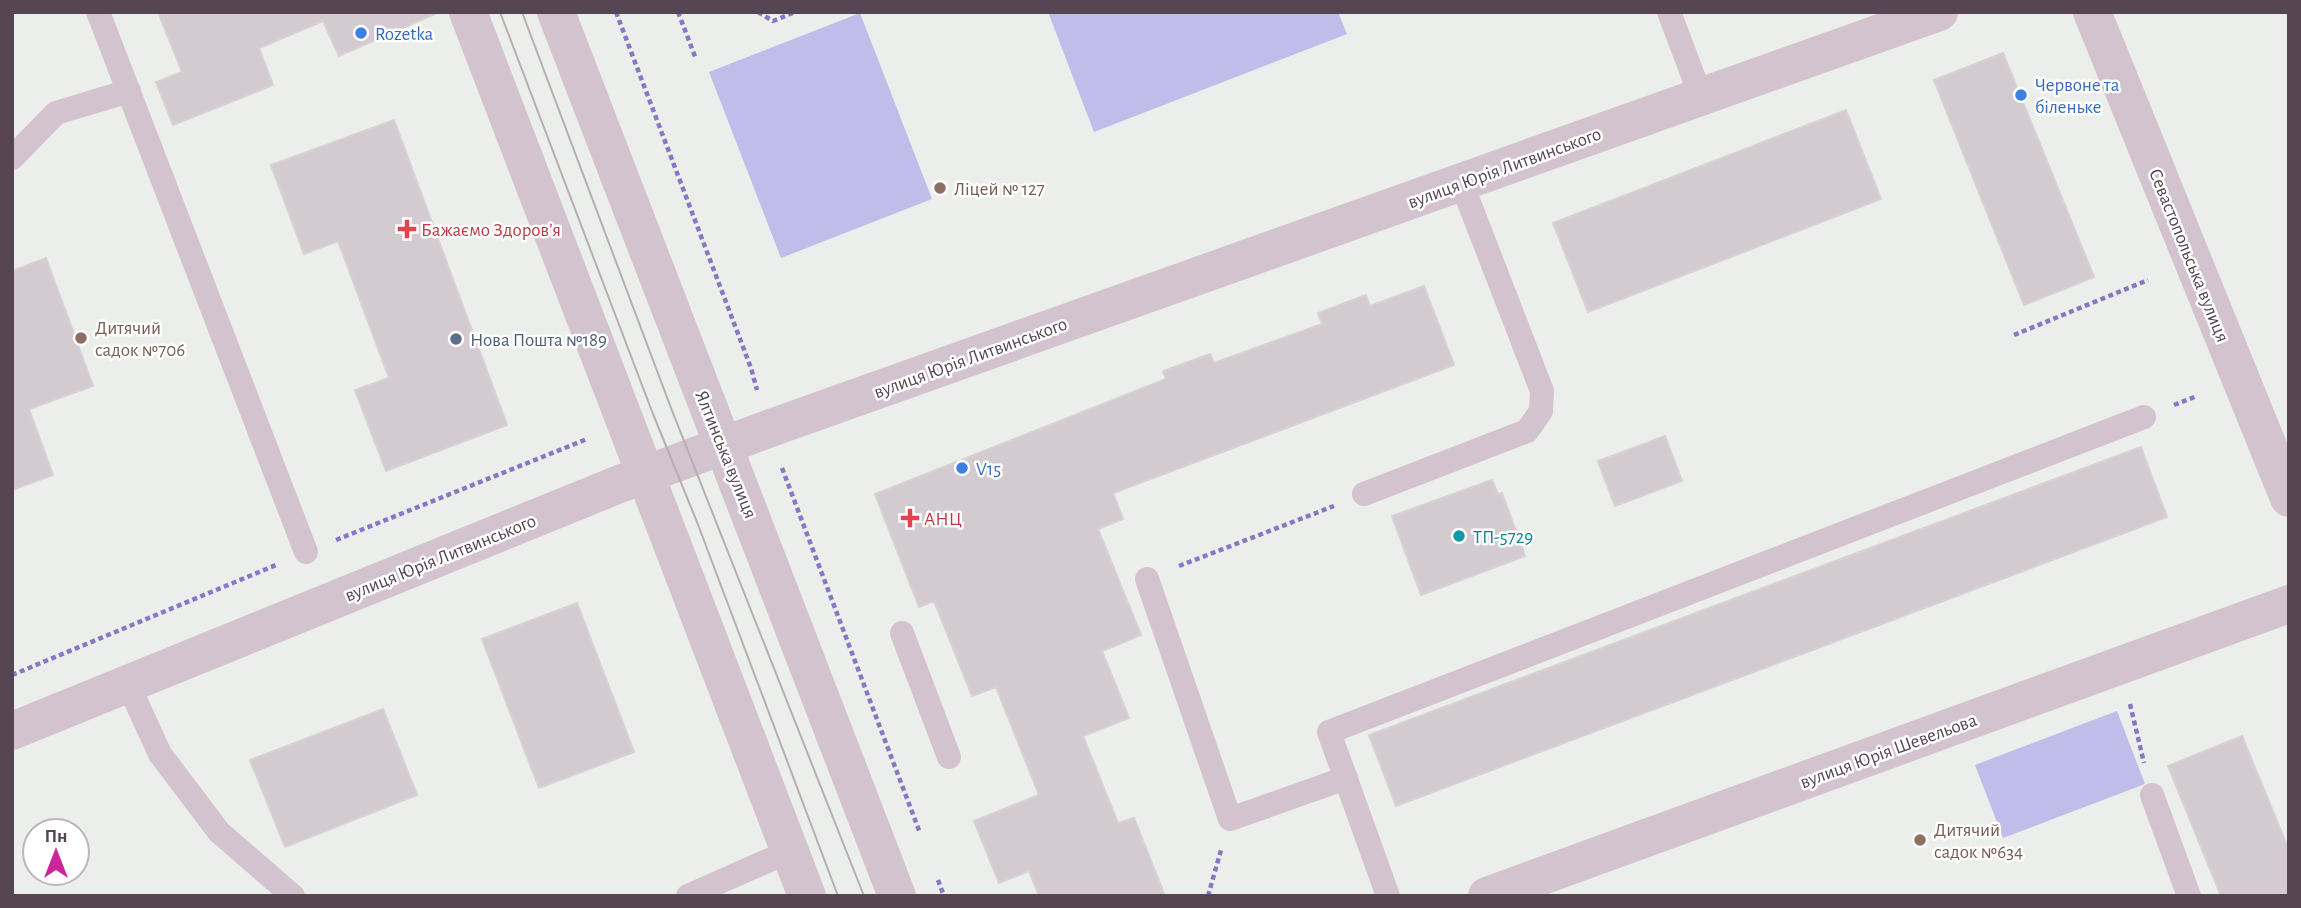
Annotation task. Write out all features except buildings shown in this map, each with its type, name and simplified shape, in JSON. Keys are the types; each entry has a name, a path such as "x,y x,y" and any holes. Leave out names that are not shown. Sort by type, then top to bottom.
{"street":[{"path":"468,12 807,896"},
{"name":"Ялтинська вулиця","path":"556,12 897,896"},
{"name":"вулиця Юрія Литвинського","path":"12,731 647,474 1940,12"},
{"name":"Севастопольська вулиця","path":"2092,12 2289,498"},
{"name":"вулиця Юрія Шевельова","path":"1487,896 2289,604"}],"lane":[{"path":"98,12 306,552"},
{"path":"1669,12 1701,97"},
{"path":"12,158 56,113 128,92"},
{"path":"1364,495 1527,431 1541,411 1542,391 1461,182"},
{"path":"1388,896 1329,732 2144,417"},
{"path":"1147,579 1230,819 1346,778"},
{"path":"902,633 948,757"},
{"path":"128,684 160,754 219,832 293,896"},
{"path":"2152,795 2189,896"},
{"path":"688,896 790,851"}],"path":[{"path":"678,12 696,59"},
{"path":"758,12 773,21 795,12"},
{"path":"2014,335 2148,280"},
{"path":"1147,579 1364,495"},
{"path":"2129,700 2152,795"},
{"path":"1208,896 1230,819"}],"shaded area":[{"path":"1048,12 1338,12 1347,34 1094,132"},
{"path":"860,13 932,199 781,258 709,72"},
{"path":"2117,711 2145,784 2003,838 1975,765"}],"tram line":[{"path":"500,12 838,896"},
{"path":"522,12 671,408 864,896"}],"place":[{"name":"Rozetka","path":"361,33"},
{"name":"Червоне та біленьке","path":"2021,95"},
{"name":"Ліцей № 127","path":"940,188"},
{"name":"Бажаємо Здоров’я","path":"407,229"},
{"name":"Дитячий садок №706","path":"81,338"},
{"name":"Нова Пошта №189","path":"456,339"},
{"name":"V15","path":"962,468"},
{"name":"АНЦ","path":"910,518"},
{"name":"ТП-5729","path":"1459,536"},
{"name":"Дитячий садок №634","path":"1920,840"}]}
